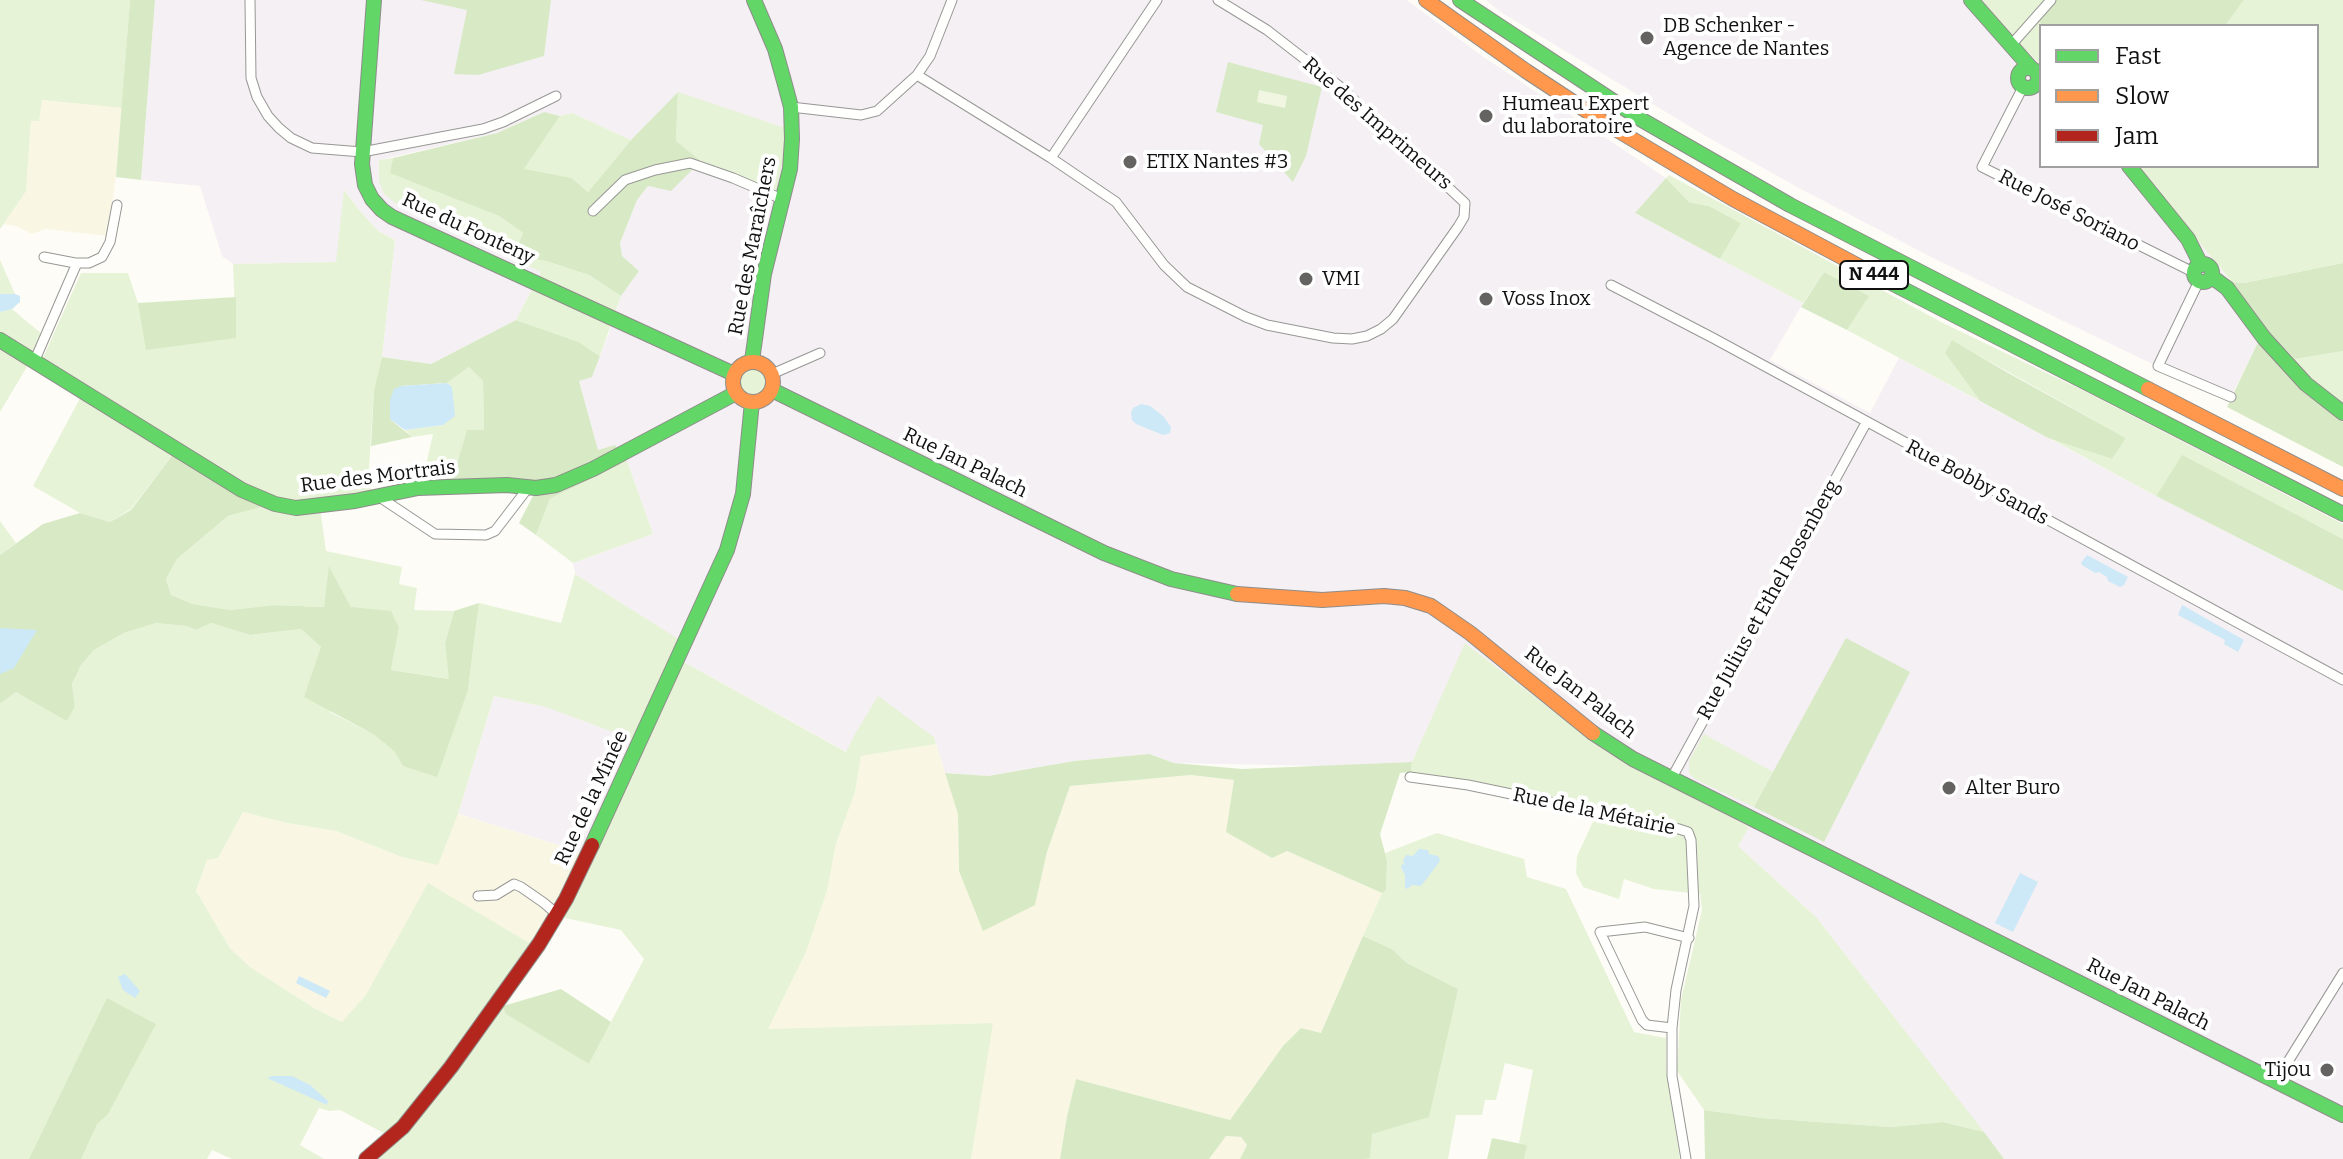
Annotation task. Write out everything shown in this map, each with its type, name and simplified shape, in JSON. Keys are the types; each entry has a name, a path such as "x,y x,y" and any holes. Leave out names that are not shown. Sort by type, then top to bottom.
{"main road":[{"name":"Rue du Fonteny","path":"374,0 362,152 365,185 372,199 392,217 734,374"},
{"name":"Rue des Maraîchers","path":"752,361 764,274 790,169 791,107 775,49 754,0"},
{"name":"N 444","path":"1426,0 1552,88 1733,199 1923,300 2343,514"},
{"name":"N 444","path":"1460,0 1642,120 1790,205 2343,489"},
{"path":"1971,0 2012,44 2032,80"},
{"path":"2131,168 2188,239 2202,274 2227,288 2264,338 2306,384 2343,413"},
{"name":"Rue des Mortrais","path":"0,340 216,475 259,498 296,508 418,488 556,485 593,469 736,393"},
{"path":"752,361 762,363 772,374 772,390 763,400 752,402 740,398 733,384 734,374 741,365 752,361"},
{"name":"Rue Jan Palach","path":"772,390 1104,553 1171,579 1242,595 1322,600 1384,596 1405,598 1431,606 1470,633 1595,735 1633,759 2343,1115"},
{"name":"Rue de la Minée","path":"366,1159 403,1127 441,1079 558,915 614,801 727,550 743,494 752,402"}],"street":[{"path":"250,0 251,78 257,97 268,116 291,138 312,148 362,152 483,129 556,96"},
{"path":"791,107 861,115 877,111 917,75 930,56 952,0"},
{"path":"1051,158 1157,0"},
{"name":"Rue des Imprimeurs","path":"917,75 1116,202 1174,277 1187,287 1246,317 1294,331 1352,339 1367,336 1393,319 1458,227 1464,217 1465,203 1338,85 1267,30 1218,0"},
{"path":"2012,44 2051,0"},
{"name":"Rue José Soriano","path":"2032,80 1982,167 2202,274"},
{"path":"593,211 625,180 690,163 782,199"},
{"path":"44,257 89,263 102,257 110,242 117,205"},
{"path":"34,362 77,263"},
{"path":"2202,274 2158,366 2231,397"},
{"name":"Rue Bobby Sands","path":"1611,285 2343,680"},
{"path":"772,374 820,353"},
{"name":"Rue Julius et Ethel Rosenberg","path":"1673,778 1866,423"},
{"path":"378,496 435,534 486,535 495,531 528,488"},
{"name":"Rue de la Métairie","path":"1410,777 1468,785 1688,832 1694,906 1676,990 1672,1028 1672,1076 1686,1159"},
{"path":"478,896 496,895 514,884 558,915"},
{"path":"1672,1028 1647,1025 1642,1020 1600,932 1645,927 1689,938"},
{"path":"2276,1081 2343,973"}],"shaded area":[{"path":"155,0 1407,0 1482,56 1666,178 1636,214 1803,303 1770,360 1870,413 1899,358 2156,496 2343,591 2343,1159 2004,1159 1816,917 1738,846 1749,827 1608,753 1466,644 1412,762 1326,766 1174,763 1149,754 1074,761 988,776 945,773 934,737 855,734 847,752 673,656 679,640 575,574 573,563 653,534 627,461 598,451 579,380 592,377 621,296 639,271 622,256 620,243 637,200 648,186 671,190 701,161 777,189 678,92 631,140 572,113 560,116 544,112 497,133 379,160 398,205 541,272 516,320 431,364 382,357 395,240 378,231 345,191 337,262 233,264 222,256 200,186 141,180"},
{"path":"1486,0 1976,0 2039,63 2039,168 2138,168 2269,332 2258,342 2229,401 1933,258 1799,188 1709,138 1499,11"},
{"path":"42,100 122,108 108,236 45,229 32,234 16,226 2,224 26,190 31,121"},
{"path":"494,696 547,707 633,739 584,853 458,814"},
{"path":"936,744 958,814 959,871 1035,905 1047,852 1070,786 1191,775 1235,780 1287,851 1382,893 1321,1034 1301,1028 1283,1046 1230,1120 1076,1079 1060,1159 971,1159 992,1023 767,1030 806,952 827,891 836,844 855,792 861,756"},
{"path":"243,812 336,831 402,857 438,864 458,814 584,853 559,907 531,944 366,995 343,1022 314,1008 250,967 230,948 196,891 207,860 218,858"},
{"path":"1225,1136 1241,1137 1247,1145 1240,1159 1209,1159"}],"green space":[{"path":"0,0 130,0 122,108 42,100 39,121 31,121 26,191 0,229"},
{"path":"130,0 155,0 141,180 116,177"},
{"path":"421,0 551,0 544,56 478,75 454,74 467,10"},
{"path":"1976,0 2054,0 2037,19 2041,24 2039,63"},
{"path":"2054,0 2244,0 2226,24 2041,24 2037,19"},
{"path":"2244,0 2343,0 2343,263 2244,283 2232,282 2138,168 2319,168 2319,24 2226,24"},
{"path":"1228,62 1322,87 1306,156 1293,182 1259,144 1263,125 1216,112"},
{"path":"1259,90 1287,96 1285,108 1257,102"},
{"path":"678,92 785,128 777,190 701,161 676,142"},
{"path":"678,92 676,141 701,161 671,191 648,186 637,200 620,243 622,256 639,271 621,296 589,275 524,257 519,242 523,233 499,216 390,173 393,158 497,133 544,112 560,116 524,169 572,178 588,192 631,140"},
{"path":"572,113 631,140 588,192 572,178 523,170 560,116"},
{"path":"393,158 391,172 499,216 523,233 519,242 525,257 589,275 621,296 600,356 579,342 516,320 541,272 398,205 384,194 379,181 379,160"},
{"path":"1669,175 1943,323 2084,391 2343,524 2343,539 2182,456 2156,496 2049,438 2112,459 2126,438 1953,341 1945,353 1980,401 1847,330 1868,296 1824,272 1803,303 1720,259 1741,223 1709,206 1689,202 1666,178"},
{"path":"1666,178 1689,202 1709,206 1741,223 1720,259 1635,213"},
{"path":"344,190 378,231 395,240 382,357 374,390 369,468 371,492 319,501 326,551 402,567 399,584 417,588 414,610 454,611 445,643 450,679 391,670 399,628 351,607 330,568 324,607 273,605 231,610 193,604 171,595 166,579 177,559 228,516 263,506 174,453 131,509 110,522 80,513 33,486 85,389 41,362 81,273 128,273 138,303 236,337 233,264 336,262"},
{"path":"0,260 15,294 0,294"},
{"path":"2343,263 2343,351 2295,359 2269,332 2232,282 2244,283"},
{"path":"1824,272 1869,296 1847,330 1801,307"},
{"path":"236,297 236,338 146,350 138,303"},
{"path":"12,309 42,334 0,412 0,312"},
{"path":"516,320 579,342 600,356 592,377 579,381 598,450 615,445 627,461 550,499 536,535 519,523 535,492 452,481 467,430 484,430 483,381 469,367 447,383 401,386 390,419 412,437 371,446 374,390 382,357 431,364"},
{"path":"2269,332 2295,359 2343,351 2343,422 2314,399 2258,342"},
{"path":"1952,340 2126,438 2112,459 2048,438 1980,401 1945,353"},
{"path":"2258,342 2314,399 2343,422 2343,467 2227,407"},
{"path":"469,367 483,381 484,431 467,431 452,481 422,483 433,434 412,437 405,430 443,425 452,387 447,383"},
{"path":"753,368 763,372 767,382 763,392 753,396 743,392 739,382 743,372"},
{"path":"174,453 265,506 228,516 177,559 166,579 171,595 193,604 231,610 273,605 324,607 329,566 351,607 391,611 399,628 391,670 449,679 445,643 454,611 479,603 468,690 437,777 403,766 394,751 373,734 304,697 321,647 301,629 250,635 211,623 196,630 156,623 124,633 94,650 81,665 72,684 75,706 67,721 16,692 0,704 0,555 43,524 80,513 110,522 131,510"},
{"path":"2182,455 2343,539 2343,591 2156,496"},
{"path":"627,461 653,534 573,563 536,535 550,499"},
{"path":"0,521 16,543 0,555"},
{"path":"575,574 680,640 673,656 846,752 878,696 934,737 936,744 861,756 855,792 836,844 827,891 806,952 768,1029 993,1023 971,1159 377,1159 397,1140 340,1110 319,1108 300,1145 324,1159 232,1159 212,1150 207,1159 0,1159 0,704 16,692 75,706 72,684 81,665 94,650 124,633 156,623 196,630 211,623 250,635 301,629 321,647 330,712 373,734 394,751 403,766 468,690 479,603 561,623","holes":["494,696 546,707 632,739 609,800 559,907 565,918 621,930 644,959 589,1064 503,1006 531,944 428,883 366,995 342,1022 250,967 230,948 196,891 207,860 218,858 243,812 336,831 402,857 438,865 458,814"]},
{"path":"1846,638 1910,672 1824,842 1754,807"},
{"path":"1465,643 1608,753 1749,827 1738,846 1816,917 1984,1132 1943,1122 1890,1127 1762,1118 1704,1110 1677,1071 1681,1000 1702,910 1700,894 1654,889 1624,879 1619,899 1583,887 1576,873 1577,856 1600,807 1411,772 1412,762"},
{"path":"1704,734 1773,772 1754,807 1695,779 1689,773 1689,761"},
{"path":"1149,754 1174,763 1242,769 1412,762 1411,772 1400,773 1380,834 1387,861 1386,890 1382,893 1287,851 1272,858 1226,832 1234,780 1191,775 1070,786 1047,852 1035,905 983,931 959,871 958,814 945,773 988,776 1074,761"},
{"path":"1437,833 1524,859 1527,877 1566,889 1634,1032 1666,1038 1666,1070 1680,1159 1524,1159 1526,1145 1519,1143 1533,1070 1505,1063 1496,1100 1485,1100 1482,1115 1456,1115 1448,1159 1364,1159 1370,1157 1371,1134 1458,989 1407,963 1392,949 1363,936 1386,889 1385,853"},
{"path":"1363,936 1392,949 1407,963 1458,989 1429,1117 1372,1134 1370,1158 1364,1159 1240,1159 1247,1145 1241,1137 1226,1136 1209,1159 1060,1159 1076,1079 1230,1120 1283,1046 1301,1028 1321,1033"},
{"path":"561,989 611,1022 589,1064 506,1014 503,1006"},
{"path":"107,998 156,1024 108,1114 97,1124 81,1159 29,1159"},
{"path":"1704,1110 1762,1118 1890,1127 1943,1122 1984,1132 2004,1159 1705,1159"},
{"path":"1492,1138 1527,1145 1524,1159 1487,1159"}],"water":[{"path":"0,294 20,296 20,302 12,309 0,312"},
{"path":"447,383 452,387 455,416 443,425 405,430 390,419 390,400 394,389"},
{"path":"1141,404 1150,406 1163,416 1171,427 1170,433 1163,435 1132,420 1133,408"},
{"path":"2087,555 2128,577 2124,585 2120,587 2099,572 2095,573 2082,565"},
{"path":"2182,605 2244,640 2238,652 2224,644 2225,640 2178,615"},
{"path":"0,628 37,630 14,668 0,674"},
{"path":"1419,849 1428,850 1440,861 1421,886 1412,885 1407,889 1401,867 1405,865 1406,855 1413,856"},
{"path":"2020,873 2038,882 2013,932 1995,923"},
{"path":"125,974 140,991 135,998 123,990 118,977"},
{"path":"299,976 330,991 326,998 296,983"},
{"path":"292,1076 310,1085 328,1101 327,1105 267,1078"}],"traffic: fast":[{"path":"374,0 362,164 365,185 382,210 734,374"},
{"path":"752,361 764,274 790,169 792,139 791,107 784,81 775,49 754,0"},
{"path":"1460,0 1642,120 1790,205 2148,389"},
{"path":"1971,0 2031,68"},
{"path":"2024,68 2032,68 2038,78 2032,88 2024,88 2018,82 2018,74 2024,68"},
{"path":"2131,168 2188,239 2201,265"},
{"path":"2203,264 2212,273 2203,282 2194,273 2203,264"},
{"path":"1866,270 2343,514"},
{"path":"2212,277 2227,288 2264,338 2306,384 2343,413"},
{"path":"0,340 242,490 275,504 296,508 355,501 418,488 507,485 536,488 556,485 593,469 736,393"},
{"path":"772,390 1104,553 1171,579 1237,594"},
{"path":"592,845 727,550 743,494 752,402"},
{"path":"1593,733 1633,759 2343,1115"}],"traffic: slow":[{"path":"1426,0 1602,121 1733,199 1866,270"},
{"path":"753,362 767,368 773,382 767,396 753,402 739,396 733,382 739,368 753,362"},
{"path":"2148,389 2343,489"},
{"path":"1237,594 1322,600 1384,596 1405,598 1431,606 1470,633 1593,733"}],"traffic: jam":[{"path":"366,1159 403,1127 451,1067 539,944 566,899 592,845"}],"place":[{"name":"DB Schenker - Agence de Nantes","path":"1647,38"},
{"name":"Humeau Expert du laboratoire","path":"1486,116"},
{"name":"ETIX Nantes #3","path":"1130,162"},
{"name":"VMI","path":"1306,279"},
{"name":"Voss Inox","path":"1486,299"},
{"name":"Alter Buro","path":"1949,788"},
{"name":"Tijou","path":"2327,1070"}]}
